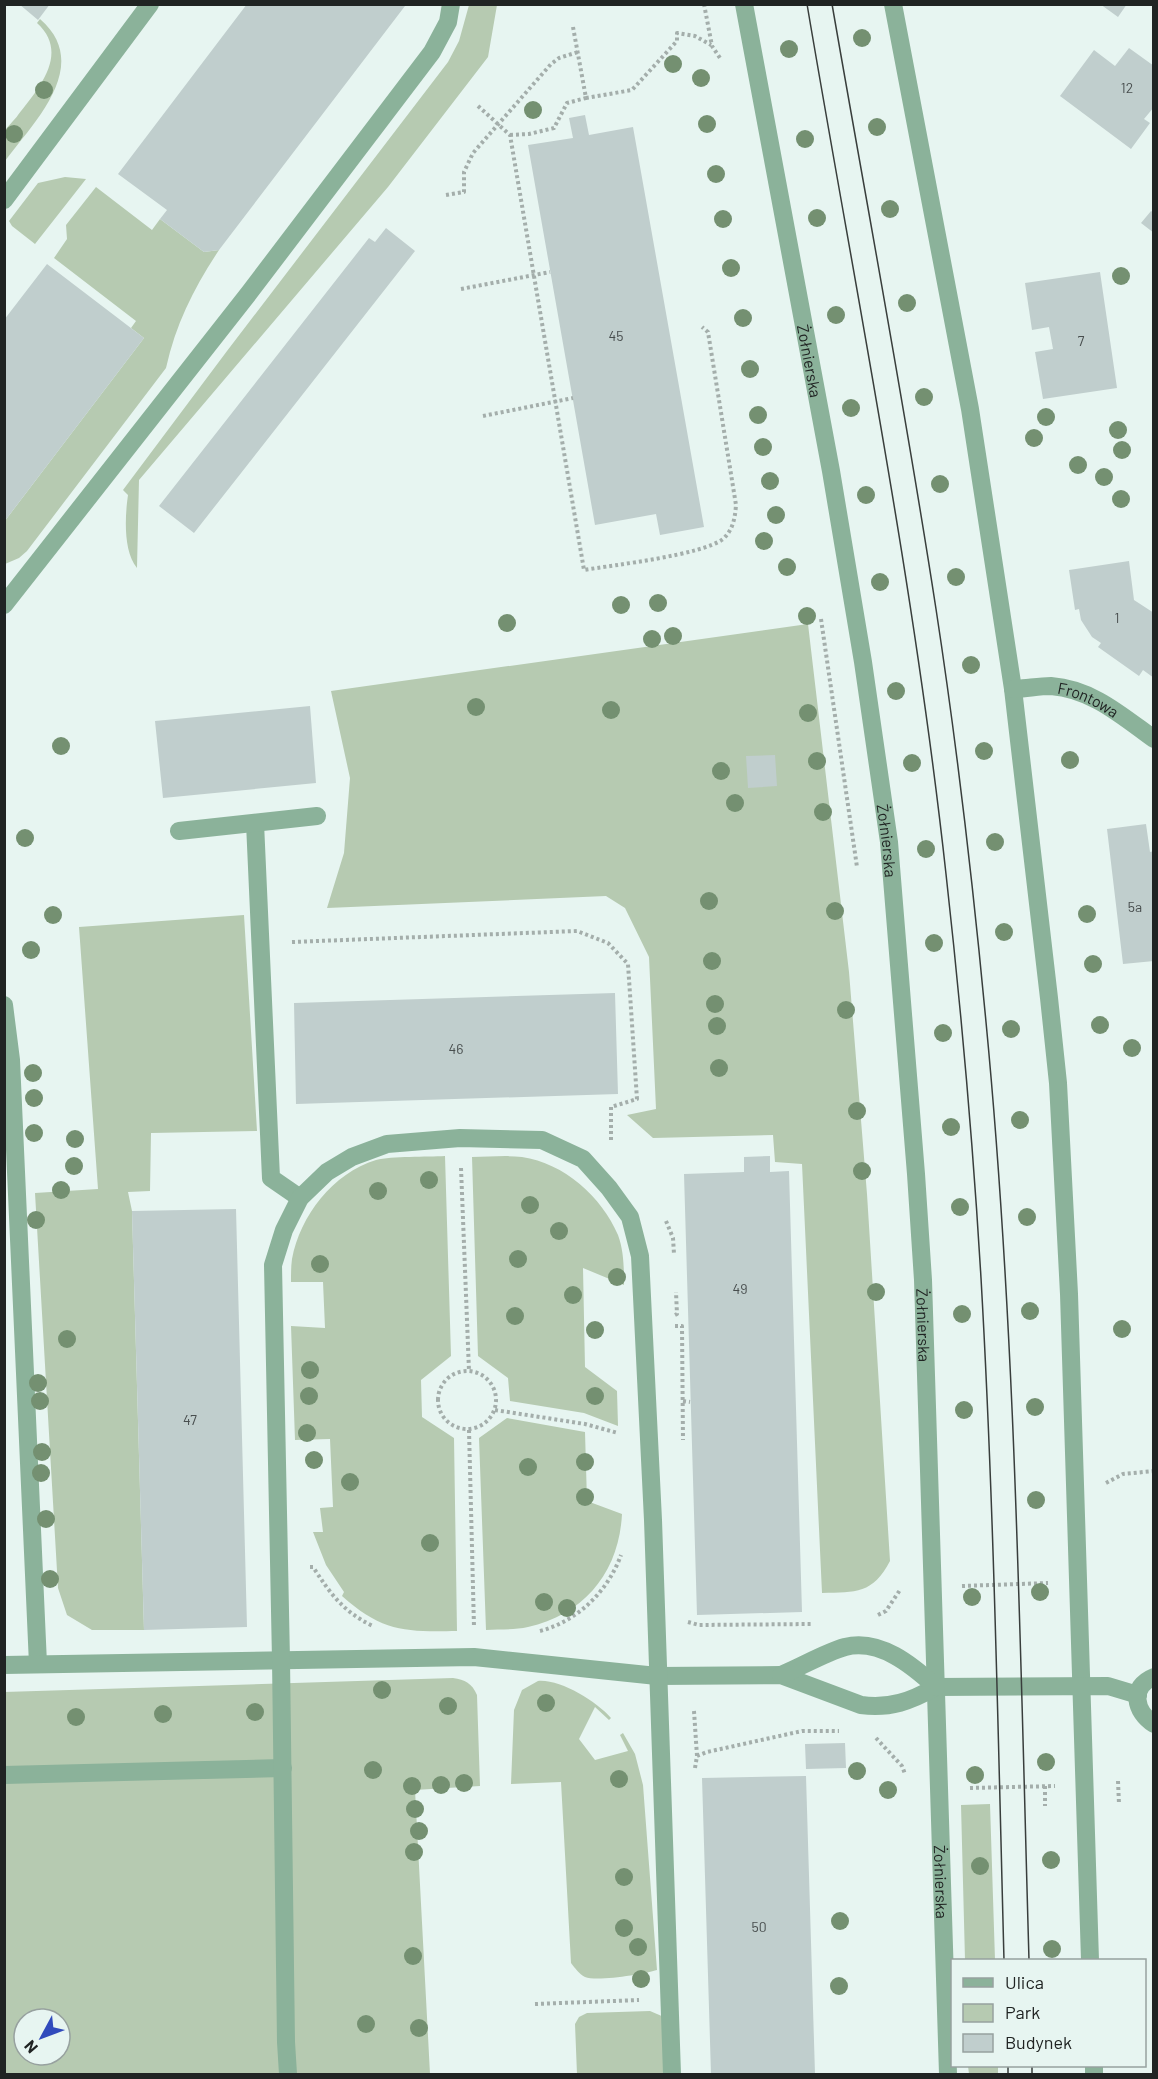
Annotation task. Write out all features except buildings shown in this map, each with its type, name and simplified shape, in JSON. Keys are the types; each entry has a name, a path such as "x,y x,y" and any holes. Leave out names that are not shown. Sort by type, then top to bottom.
{"street":[{"path":"4,200 150,4"},
{"path":"4,604 249,293 432,52 448,22 451,4"},
{"name":"Żołnierska","path":"744,4 831,471 863,662 889,842 923,1280 948,2074"},
{"path":"893,4 970,409 1013,689 1058,1083 1069,1305 1090,1959"},
{"name":"Frontowa","path":"1013,689 1049,686 1082,692 1111,707 1154,739"},
{"path":"179,831 317,816"},
{"path":"255,823 271,1178 300,1198"},
{"path":"4,1005 11,1060 38,1664"},
{"path":"288,2074 273,1265 284,1230 300,1198 327,1172 352,1157 387,1144 460,1138 542,1140 583,1159 609,1188 630,1217 640,1256 672,2074"},
{"path":"781,1675 846,1647 864,1647 883,1650 908,1663 936,1687"},
{"path":"4,1665 474,1657 657,1676 781,1675 861,1705 874,1707 896,1705 913,1700 936,1687 1108,1686 1138,1695"},
{"path":"1154,1677 1144,1683 1138,1695 1140,1713 1154,1724"},
{"path":"4,1775 283,1768"}],"path":[{"path":"704,4 712,46 723,63"},
{"path":"573,27 586,98"},
{"path":"510,135 529,134 554,128 567,103 632,90 677,41 677,33 695,36 712,46"},
{"path":"446,195 464,192 464,172 473,153 552,64 559,58 578,52"},
{"path":"478,106 510,135 584,570 698,550 723,539 731,530 736,505 708,332 702,327"},
{"path":"461,289 550,272"},
{"path":"483,416 573,398"},
{"path":"821,618 857,868"},
{"path":"262,944 577,931 608,943 628,964 637,1099 611,1107 611,1148"},
{"path":"460,1138 470,1371"},
{"path":"470,1371 481,1374 490,1382 496,1393 495,1410 485,1424 469,1430 453,1426 442,1415 438,1400 442,1384 454,1374 470,1371"},
{"path":"495,1410 585,1424 648,1442 683,1441 683,1401 690,1402"},
{"path":"469,1430 474,1657"},
{"path":"1103,1485 1123,1474 1154,1471"},
{"path":"534,1632 566,1621 592,1600 608,1580 623,1550"},
{"path":"280,1568 313,1567 337,1601 357,1618 376,1627"},
{"path":"872,1617 886,1611 900,1590 900,1580"},
{"path":"958,1586 1057,1582"},
{"path":"688,1611 688,1622 699,1625 816,1624"},
{"path":"694,1777 697,1756 707,1752 802,1731 844,1731"},
{"path":"875,1737 885,1746"},
{"path":"1045,1786 1045,1806"},
{"path":"985,1788 1036,1787"},
{"path":"535,2004 670,1999"}],"green space":[{"path":"469,5 497,5 488,57 388,187 139,480 137,568 132,561 127,543 128,495 123,490 448,62 459,41"},
{"path":"40,19 55,37 61,55 60,74 43,111 5,161 4,133 42,82 51,58 51,46 47,34 37,23"},
{"path":"65,177 86,179 35,244 9,221 38,183"},
{"path":"96,187 152,230 160,219 204,252 219,250 187,306 166,368 27,551 19,558 5,564 4,522 144,338 131,328 136,321 54,258 67,239 66,225"},
{"path":"808,624 849,972 867,1194 890,1561 877,1580 862,1589 822,1593 802,1164 775,1162 773,1135 653,1138 627,1115 656,1109 649,957 625,908 606,896 327,908 344,853 350,778 331,691"},
{"path":"244,915 257,1131 151,1133 150,1191 128,1192 132,1211 144,1630 92,1630 67,1615 58,1588 35,1193 98,1189 79,927"},
{"path":"445,1156 451,1356 421,1380 422,1417 454,1438 457,1631 423,1631 383,1623 356,1608 342,1596 344,1592 326,1565 313,1532 323,1532 320,1508 333,1507 330,1439 295,1440 291,1326 325,1328 323,1282 291,1282 291,1267 302,1227 321,1198 346,1175 376,1160"},
{"path":"472,1157 522,1157 552,1166 567,1174 592,1195 611,1221 621,1247 624,1285 583,1268 585,1367 617,1391 618,1426 584,1413 510,1401 508,1378 478,1356"},
{"path":"507,1418 585,1432 587,1501 622,1514 614,1554 606,1572 582,1601 548,1621 528,1627 486,1630 479,1438"},
{"path":"453,1678 465,1681 475,1691 480,1786 415,1790 430,2074 5,2074 4,1692"},
{"path":"538,1681 547,1681 577,1692 611,1718 609,1720 595,1707 579,1739 595,1760 628,1751 620,1735 623,1733 635,1754 643,1785 657,1970 599,1979 585,1977 571,1963 561,1782 511,1784 514,1710 522,1690"},
{"path":"990,1804 995,1959 965,1959 961,1805"},
{"path":"650,2011 664,2017 668,2074 577,2074 575,2024 579,2017 587,2013"},
{"path":"968,2067 998,2067 998,2074 969,2074"}],"tram line":[{"path":"807,4 883,438 918,656 957,975 981,1278 995,1619 1004,1959"},
{"path":"832,4 899,382 936,609 958,763 981,970 996,1139 1010,1374 1029,1959"},
{"path":"1008,2067 1008,2074"},
{"path":"1032,2067 1032,2074"}]}
